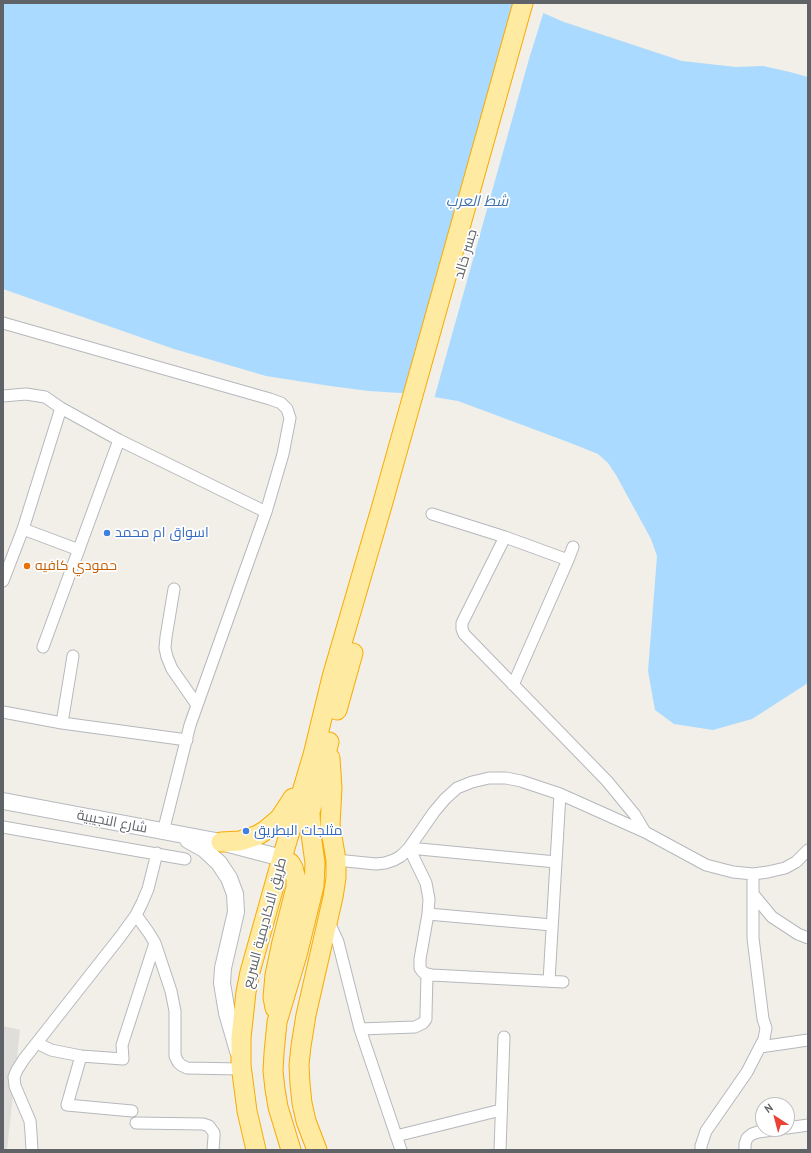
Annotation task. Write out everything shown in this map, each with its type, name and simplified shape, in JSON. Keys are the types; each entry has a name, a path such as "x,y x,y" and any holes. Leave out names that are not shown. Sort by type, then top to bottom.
{"highway":[{"name":"جسر خالد","path":"389,503 523,3"},
{"name":"جسر خالد","path":"389,503 537,3"},
{"path":"291,1150 278,1107 273,1071 277,1022 297,955 314,886 315,863 310,834 310,812 328,747 339,677 389,503"},
{"name":"طريق الاكاديمية السريع","path":"256,1150 247,1111 241,1067 241,1038 250,972 308,768 339,677"},
{"path":"317,1150 306,1121 302,1102 299,1065 306,1015 334,888 336,860 330,825 332,781 328,747"},
{"path":"221,842 235,842 249,839 273,825 286,811 308,768"},
{"path":"277,1022 274,997 275,975 296,887 296,879 293,868 290,863 282,858"}],"main road":[{"name":"شارع النجيبية","path":"3,801 166,833 221,842 282,858"},
{"path":"166,833 194,842 213,856 225,870 232,886 236,903 236,912 223,968 222,983 227,1013 236,1041 241,1067"}],"street":[{"path":"3,323 270,399 281,403 287,409 290,418 283,454 266,512 190,725 166,833"},
{"path":"3,396 26,394 45,397 61,408 119,440 266,512"},
{"path":"3,581 23,529 61,408"},
{"path":"43,647 119,440"},
{"path":"432,514 505,537 568,560"},
{"path":"23,529 79,550"},
{"path":"505,537 462,623 464,634 607,781 635,815 645,832"},
{"path":"513,686 573,547"},
{"path":"174,589 165,648 172,669 197,706"},
{"path":"62,722 73,656"},
{"path":"3,712 187,740"},
{"path":"336,860 376,864 394,860 401,856 409,848 444,799 457,788 472,782 489,778 506,778 521,781 560,794 645,832 706,864 733,872 753,874 785,868 796,862 808,850"},
{"path":"549,981 560,794"},
{"path":"3,827 185,859"},
{"path":"409,848 556,862"},
{"path":"409,848 426,882 429,899 420,965 422,971 427,974 564,982"},
{"path":"32,1150 30,1121 15,1086 14,1077 24,1059 136,915 148,889 157,853"},
{"path":"700,1150 706,1130 743,1077 764,1039 766,1028 763,1020 753,938 753,874"},
{"path":"753,894 772,917 798,934 808,938"},
{"path":"428,914 552,926"},
{"path":"136,915 150,933 155,943 173,1001 175,1056 180,1065 187,1068 241,1067"},
{"path":"327,918 338,942 360,1029 401,1150"},
{"path":"37,1043 51,1050 82,1056 123,1058 122,1045 155,943"},
{"path":"360,1029 415,1027 423,1023 426,1019 427,974"},
{"path":"500,1150 504,1037"},
{"path":"760,1047 808,1040"},
{"path":"82,1056 67,1105 132,1111"},
{"path":"396,1136 501,1110"},
{"path":"136,1123 204,1124 209,1126 214,1133 213,1150"},
{"path":"795,1127 808,1125"},
{"path":"745,1150 747,1138 755,1133"}],"shaded area":[{"path":"3,1026 20,1030 7,1150 3,1150"}],"water":[{"name":"شط العرب","path":"3,3 520,3 564,22 682,61 736,67 763,66 808,77 808,683 752,719 713,730 674,724 655,710 648,671 657,556 651,539 616,475 608,463 598,454 458,401 416,394 369,391 330,386 266,376 174,349 3,289"}],"pier":[{"path":"513,3 525,3 544,11 529,59 434,399 403,395"}],"place":[{"name":"اسواق ام محمد","path":"107,533"},
{"name":"حمودي كافيه","path":"27,566"},
{"name":"مثلجات البطريق","path":"246,831"}]}
